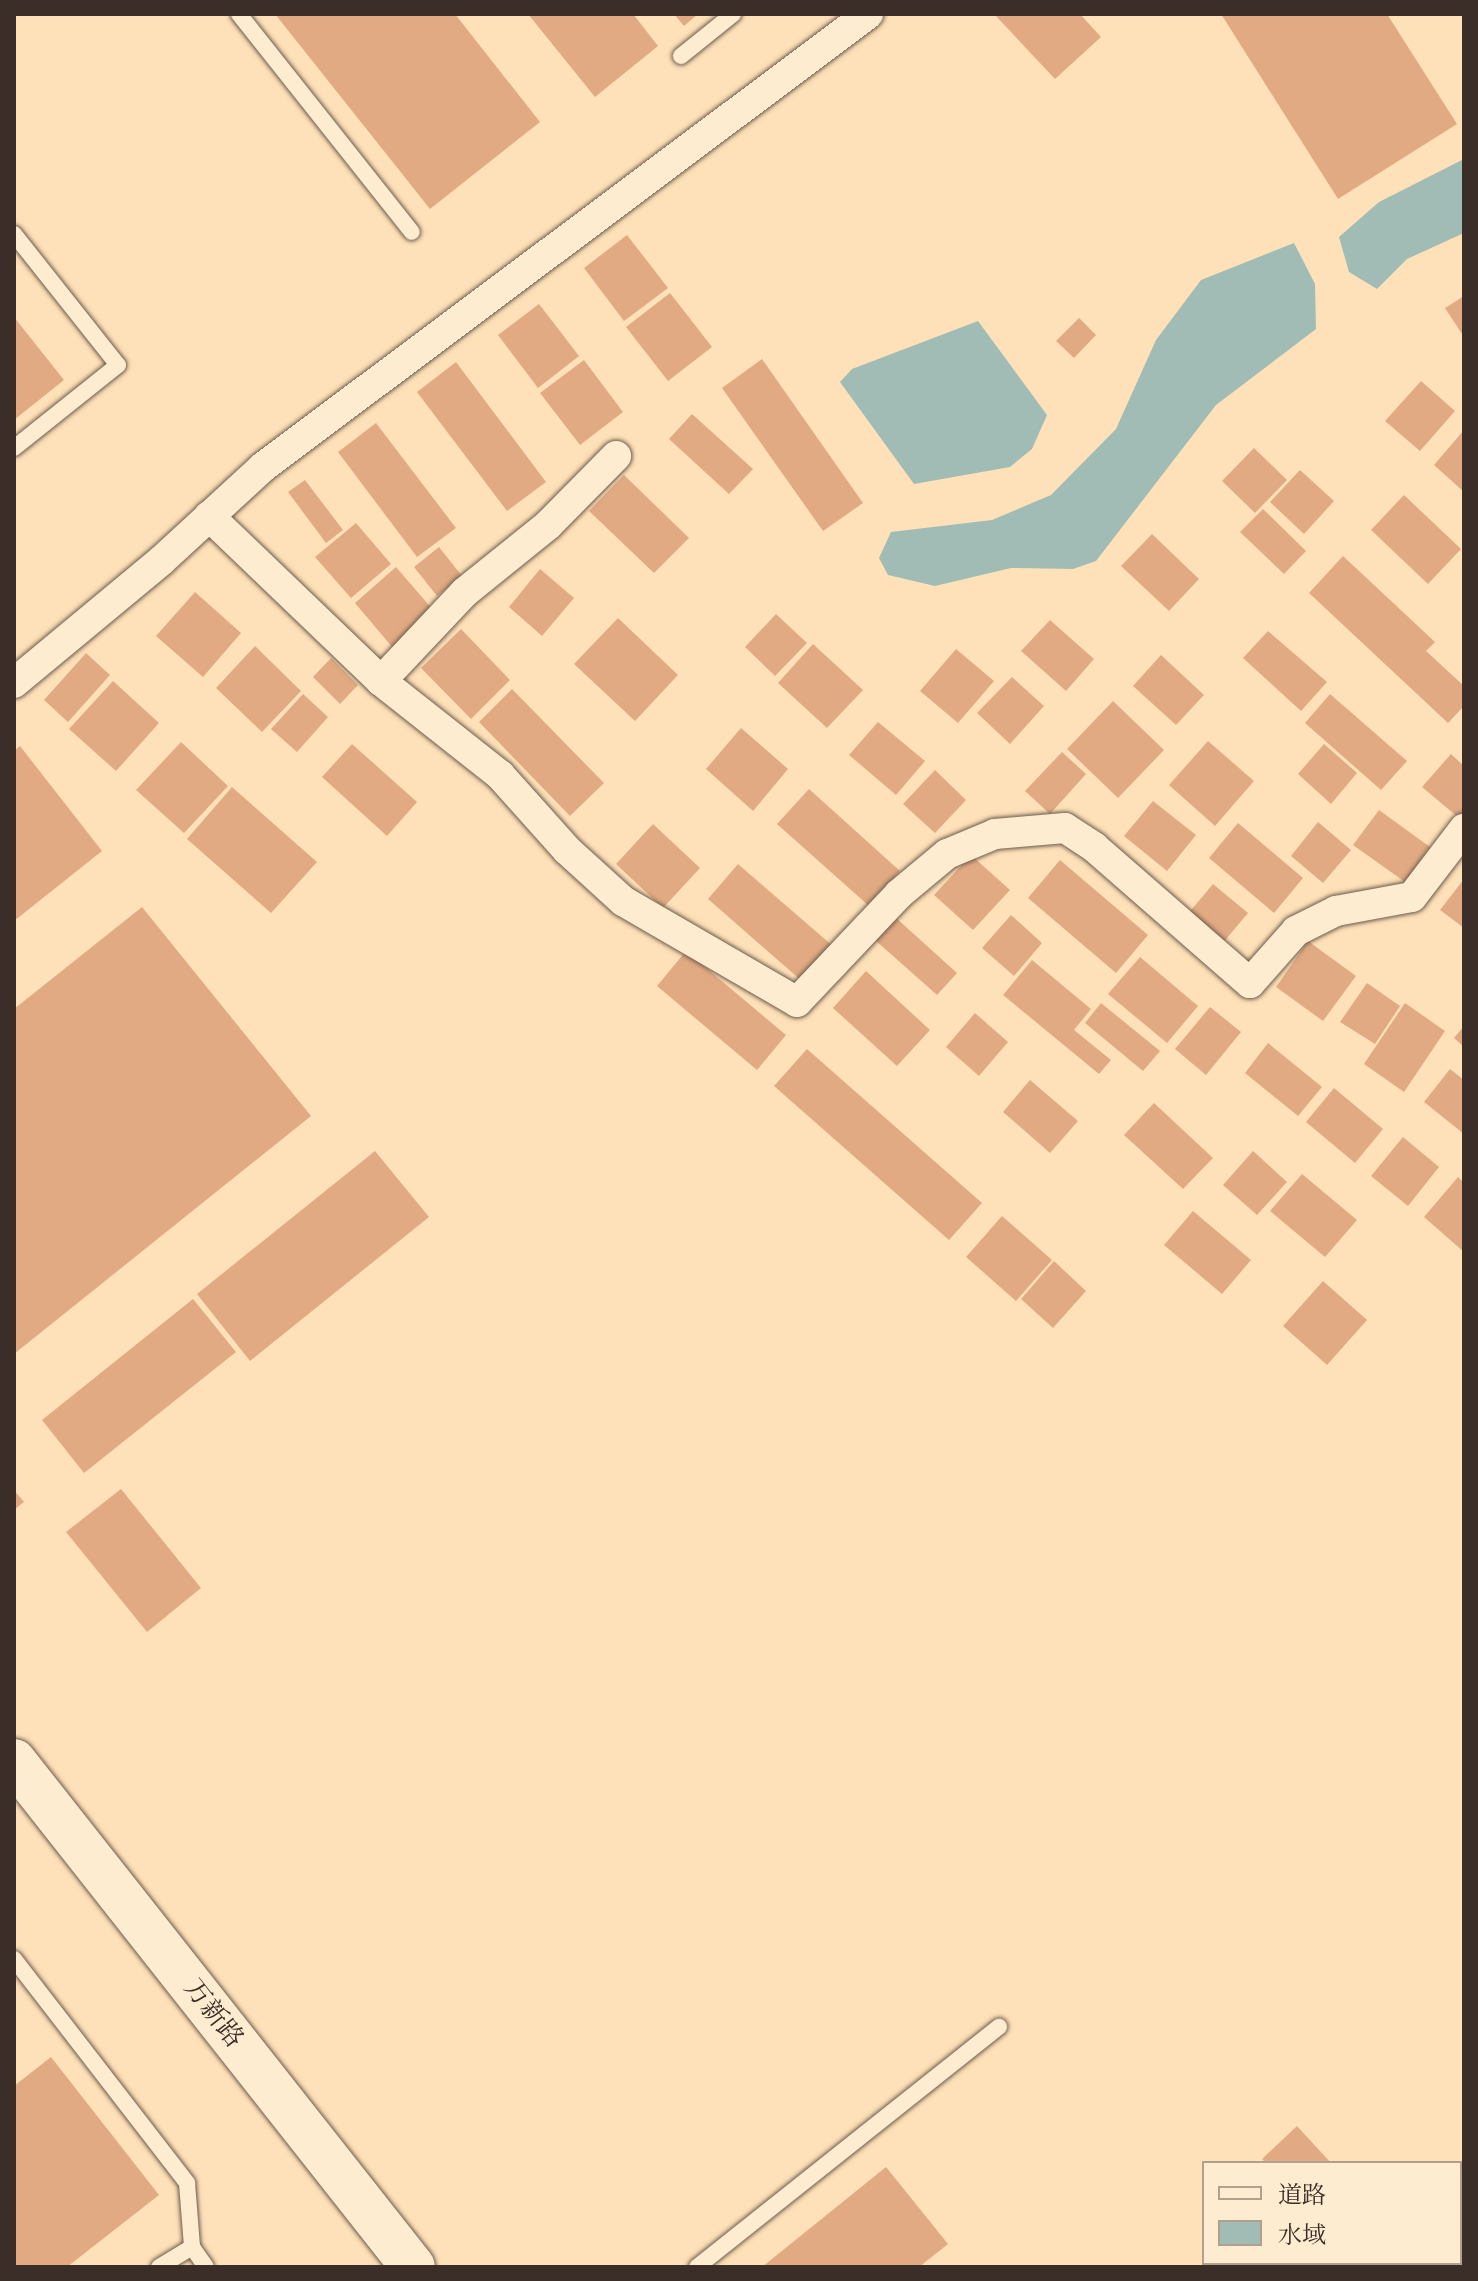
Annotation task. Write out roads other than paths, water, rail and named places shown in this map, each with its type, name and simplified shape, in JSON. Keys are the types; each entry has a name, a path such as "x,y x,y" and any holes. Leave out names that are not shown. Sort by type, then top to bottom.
{"street":[{"path":"14,683 263,467 868,14"},
{"path":"381,681 465,592 548,525 616,456"},
{"path":"209,516 381,681 500,775 567,850 623,901 797,1002 899,894 947,854 995,834 1065,828 1094,847 1250,983 1296,931 1336,911 1412,897 1464,829"},
{"name":"万新路","path":"14,1761 413,2267"}],"lane":[{"path":"239,14 412,232"},
{"path":"681,56 733,14"},
{"path":"14,234 118,365 14,448"},
{"path":"14,1959 21,1982 187,2183 192,2247 206,2267"},
{"path":"697,2267 999,2027"},
{"path":"159,2267 192,2247"}],"water":[{"path":"1464,159 1464,233 1407,259 1377,289 1349,272 1339,237 1379,202"},
{"path":"1294,243 1315,284 1316,329 1216,405 1096,561 1073,569 1011,568 935,586 888,575 879,558 891,532 992,520 1051,495 1116,429 1156,340 1201,280"},
{"path":"978,321 1047,415 1032,449 1010,467 914,484 840,382 852,369"}]}
